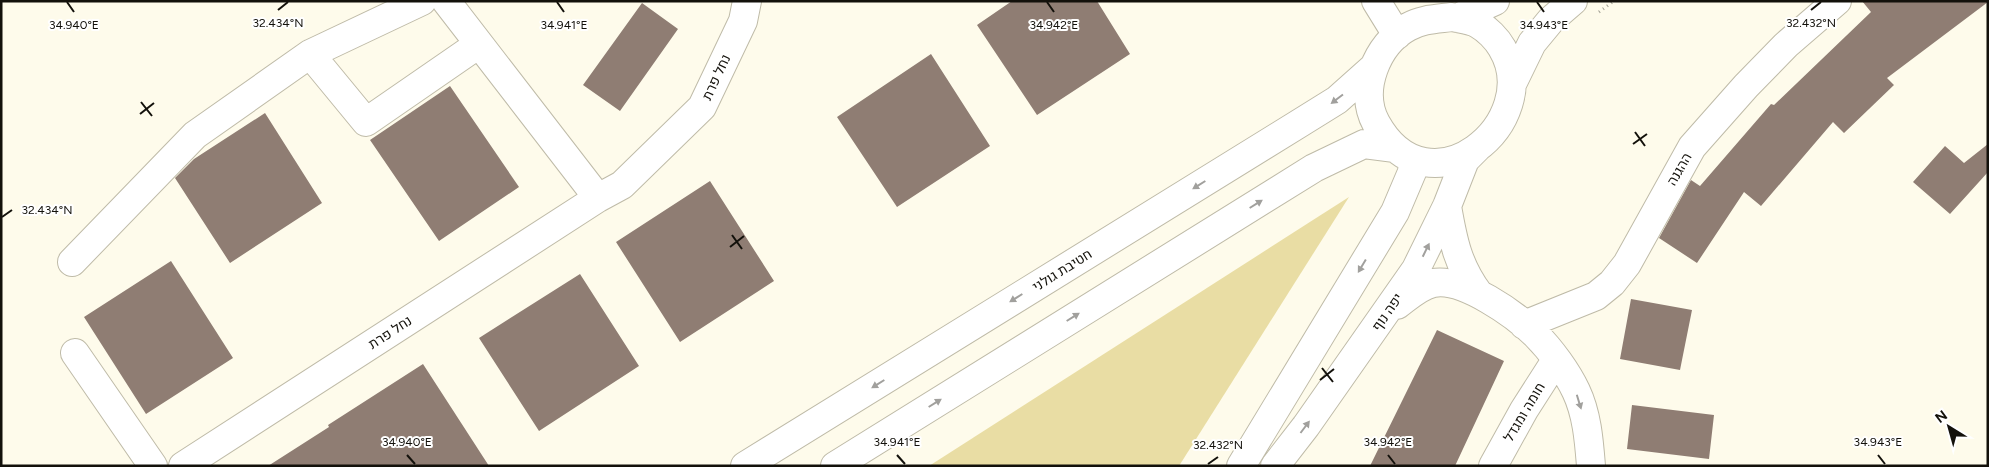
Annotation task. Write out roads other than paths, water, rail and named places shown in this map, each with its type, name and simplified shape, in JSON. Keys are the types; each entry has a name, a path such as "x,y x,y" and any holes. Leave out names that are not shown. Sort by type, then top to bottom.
{"street":[{"path":"72,262 195,135 310,54 422,1"},
{"path":"446,1 598,198"},
{"name":"נחל פרת","path":"183,466 598,198 622,185 702,107 743,21 747,1"},
{"path":"1376,1 1397,36"},
{"path":"1457,18 1495,1"},
{"path":"834,466 1314,168 1364,144 1404,154 1430,164 1450,162 1478,147 1495,131 1506,114 1513,82 1532,43 1551,20 1573,1"},
{"name":"ההגנה","path":"1524,325 1596,296 1612,283 1627,264 1692,147 1779,52 1837,1"},
{"path":"1240,466 1395,212 1412,172 1404,154 1384,138 1374,119 1369,93 1374,67 1387,44 1408,27 1426,20 1457,18 1478,24 1498,41 1510,61 1513,82"},
{"path":"310,54 366,122 479,44"},
{"name":"חטיבת גולני","path":"746,466 1337,100 1374,67"},
{"name":"יפה נוף","path":"1275,466 1306,426 1416,269 1447,206 1465,160 1478,147"},
{"path":"1447,206 1458,258 1465,276 1479,294"},
{"path":"1387,312 1419,289 1434,283 1452,284 1479,294 1524,325 1537,335 1576,391 1588,430 1591,466"},
{"path":"75,353 153,466"},
{"name":"חומה ומגדל","path":"1493,466 1524,410 1556,360"}]}
